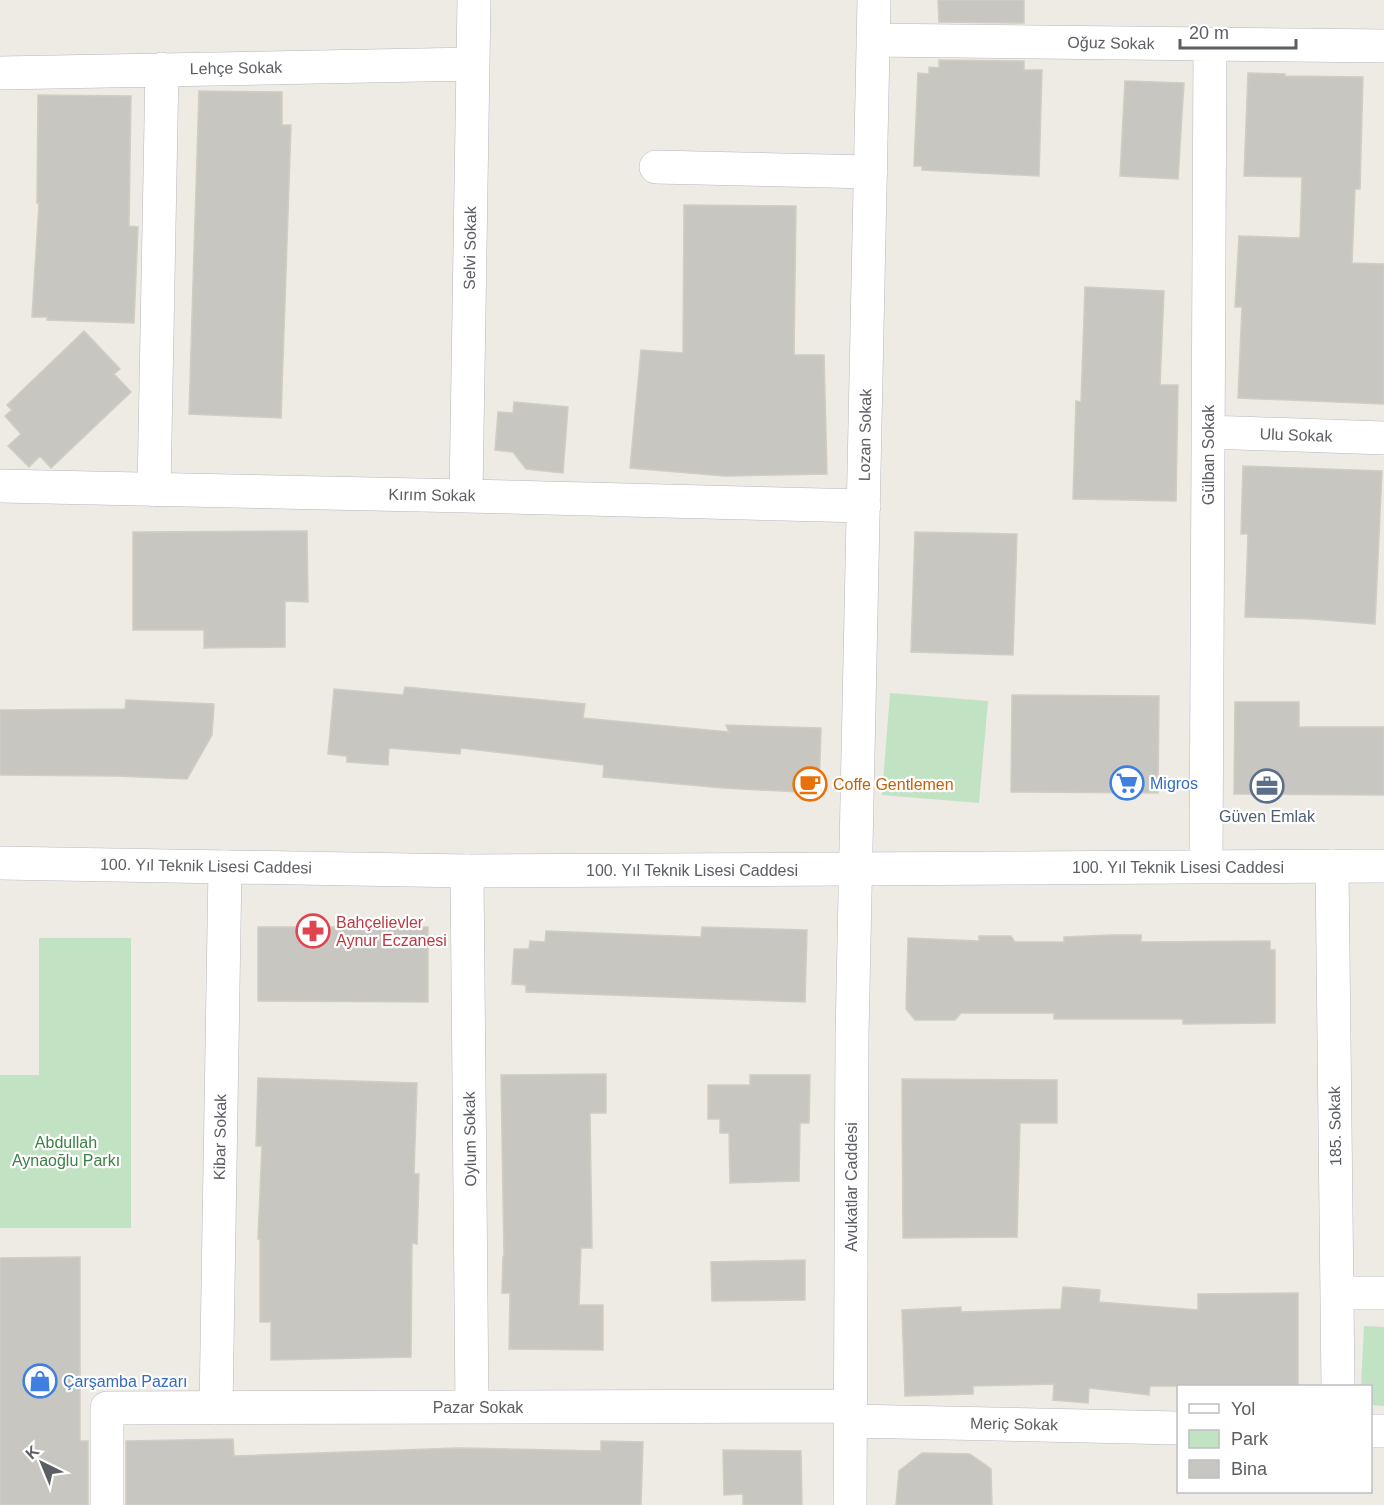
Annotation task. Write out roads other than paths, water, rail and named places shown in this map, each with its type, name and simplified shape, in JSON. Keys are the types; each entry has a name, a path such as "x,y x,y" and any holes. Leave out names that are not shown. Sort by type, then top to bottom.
{"street":[{"name":"Selvi Sokak","path":"466,496 474,0"},
{"name":"Lozan Sokak","path":"856,870 874,0"},
{"name":"Oğuz Sokak","path":"873,40 1384,46"},
{"name":"Gülban Sokak","path":"1206,866 1210,45"},
{"name":"Lehçe Sokak","path":"0,73 472,64"},
{"path":"154,490 162,69"},
{"path":"656,167 871,172"},
{"name":"Ulu Sokak","path":"1208,432 1384,438"},
{"name":"Kırım Sokak","path":"0,486 864,506"},
{"name":"100. Yıl Teknik Lisesi Caddesi","path":"0,863 467,871 1384,866"},
{"name":"185. Sokak","path":"1332,866 1338,1385"},
{"name":"Kibar Sokak","path":"216,1408 225,867"},
{"name":"Avukatlar Caddesi","path":"850,1505 852,1036 856,870"},
{"name":"Oylum Sokak","path":"467,871 472,1407"},
{"path":"1337,1293 1384,1293"},
{"name":"Pazar Sokak","path":"107,1505 107,1408 472,1407 850,1414"},
{"name":"Meriç Sokak","path":"850,1414 1177,1428"}],"place":[{"name":"Migros","path":"1127,783"},
{"name":"Coffe Gentlemen","path":"810,784"},
{"name":"Güven Emlak","path":"1267,786"},
{"name":"Bahçelievler Aynur Eczanesi","path":"313,931"},
{"name":"Çarşamba Pazarı","path":"40,1381"}],"park label":[{"name":"Abdullah Aynaoğlu Parkı","path":"66,1151"}]}
